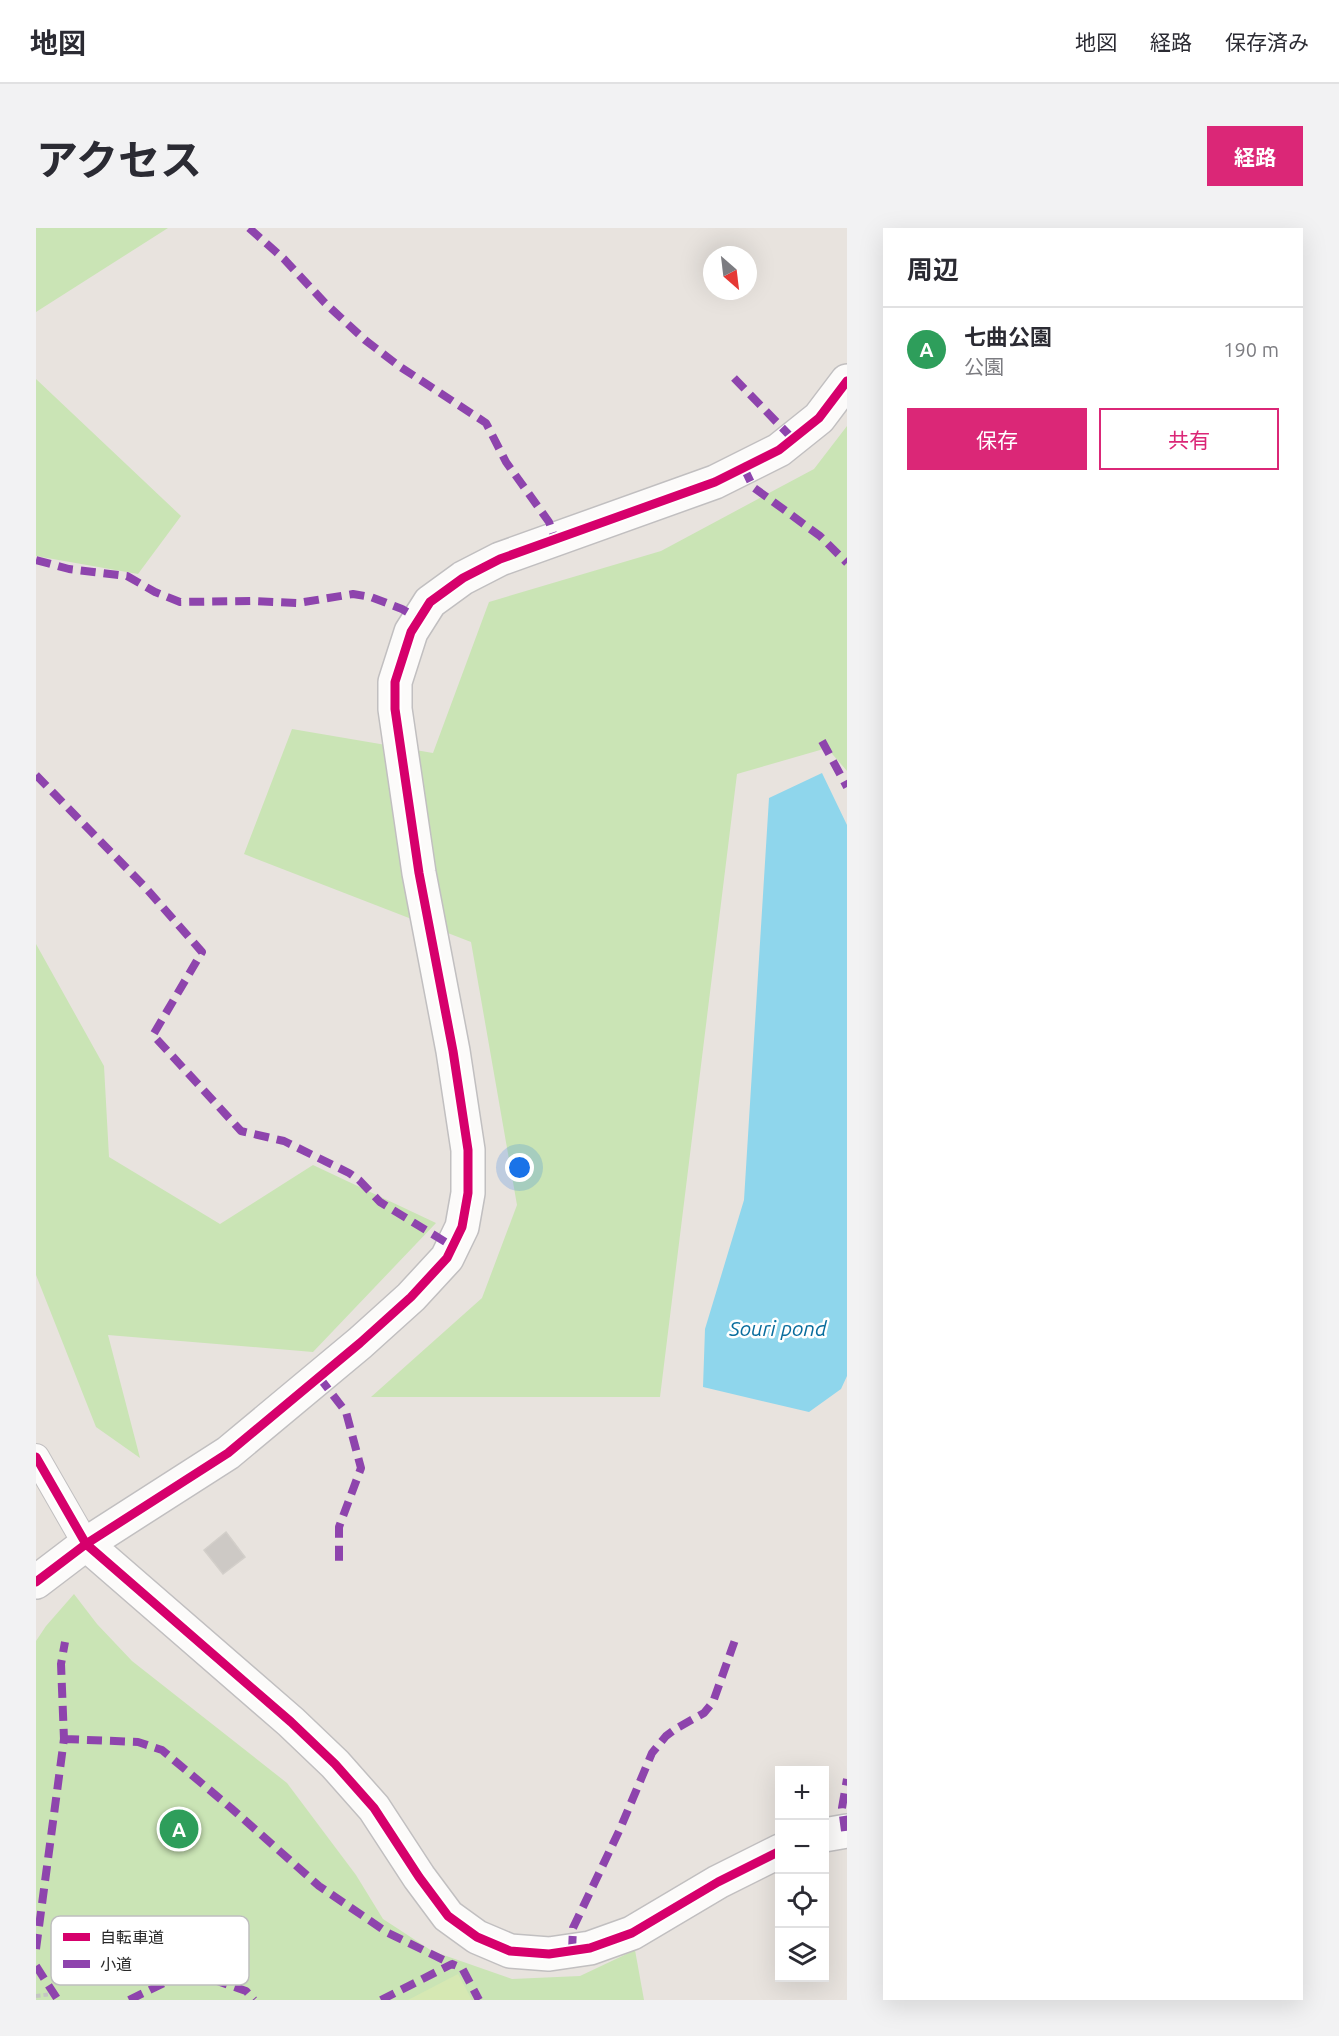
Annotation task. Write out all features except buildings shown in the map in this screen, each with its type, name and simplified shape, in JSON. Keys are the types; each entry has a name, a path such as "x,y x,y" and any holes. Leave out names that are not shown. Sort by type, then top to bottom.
{"street":[{"path":"36,1582 86,1544 228,1452 360,1343 411,1297 447,1258 462,1227 468,1192 468,1150 453,1051 419,873 394,709 395,682 411,632 430,602 463,578 500,560 715,482 780,450 819,418 847,381"},
{"path":"36,1456 86,1544 291,1722 335,1764 374,1808 448,1917 477,1937 510,1951 549,1954 590,1948 632,1933 718,1882 775,1854"},
{"path":"829,1834 847,1831"}],"path":[{"path":"36,1996 53,1994"}],"green space":[{"path":"36,228 168,228 36,312"},
{"path":"36,379 181,516 138,574 36,556"},
{"path":"847,426 847,771 827,748 737,774 660,1397 371,1397 482,1298 517,1205 471,942 244,854 292,729 433,753 489,602 661,551 814,469"},
{"path":"36,944 104,1066 109,1157 220,1224 313,1165 436,1223 313,1352 108,1335 140,1458 96,1427 36,1275"},
{"path":"74,1594 97,1624 132,1661 287,1783 356,1875 383,1919 432,1951 512,1979 580,1976 635,1950 644,2000 36,2000 36,1641"},
{"path":"458,1974 472,2000 408,2000"}],"water":[{"name":"Souri pond","path":"822,773 847,825 847,1376 841,1389 809,1412 703,1387 705,1329 744,1200 769,798"}],"marked path":[{"path":"249,228 284,259 325,303 365,340 399,366 486,423 506,462 549,522 555,539"},
{"path":"734,378 793,439"},
{"path":"744,468 753,487 820,536 847,563"},
{"path":"36,560 69,569 127,576 155,592 180,602 298,603 353,594 371,597 402,609 419,619"},
{"path":"822,741 847,787"},
{"path":"36,775 145,887 202,952 153,1035 241,1131 284,1141 349,1173 380,1202 452,1246"},
{"path":"319,1377 346,1412 361,1468 339,1527 339,1565"},
{"path":"572,1951 573,1928 620,1829 652,1753 666,1736 704,1713 713,1702 735,1640"},
{"path":"36,1949 64,1739 61,1664 65,1642"},
{"path":"64,1739 138,1742 162,1750 319,1886 388,1933 452,1964"},
{"path":"845,1831 842,1808 847,1779"},
{"path":"381,2000 452,1964 462,1968 479,2000"},
{"path":"36,1966 58,2000"},
{"path":"129,2000 160,1985"},
{"path":"229,1985 246,1991 254,2000"}],"cycle path":[{"path":"36,1582 86,1544 228,1453 360,1343 411,1297 447,1258 462,1227 468,1193 468,1150 453,1051 419,873 395,709 395,682 411,632 430,602 463,578 500,559 715,482 779,450 819,418 847,381"},
{"path":"36,1457 86,1544 291,1722 335,1764 374,1808 419,1877 448,1916 477,1937 510,1951 549,1954 590,1948 632,1933 718,1882 775,1854"}],"place":[{"name":"七曲公園","path":"179,1829"}]}
